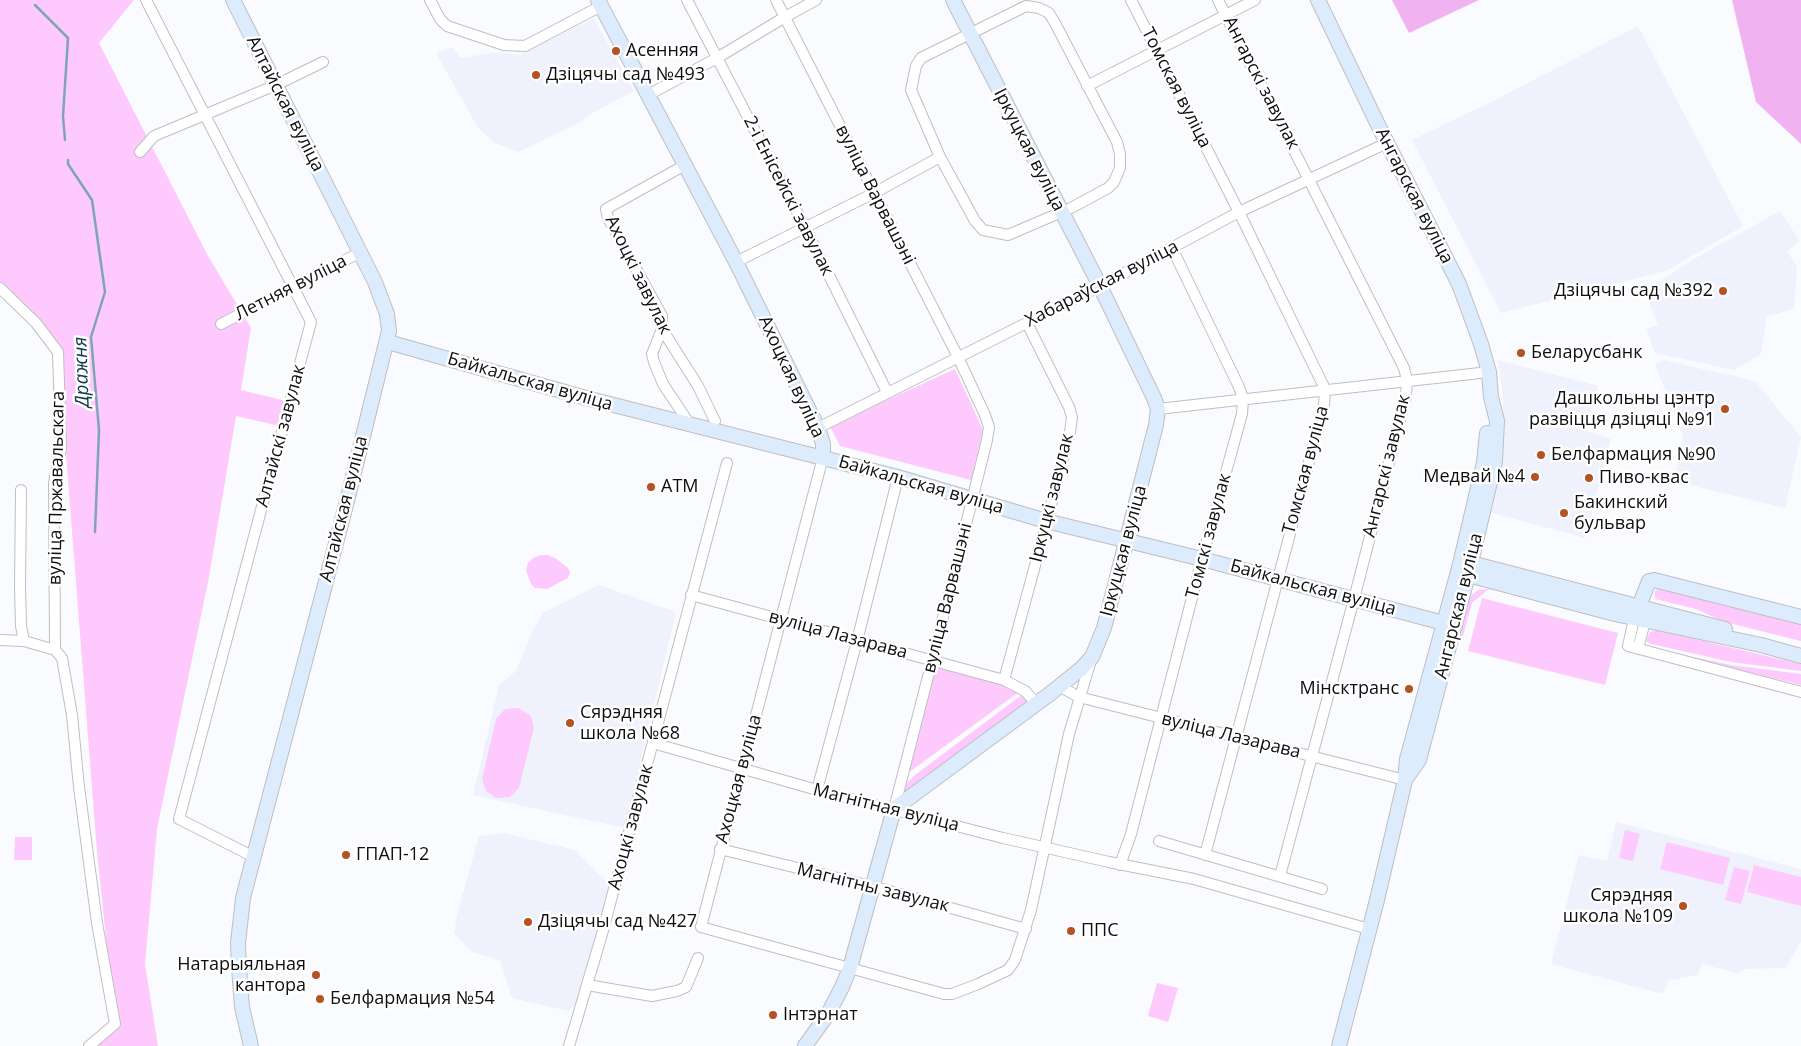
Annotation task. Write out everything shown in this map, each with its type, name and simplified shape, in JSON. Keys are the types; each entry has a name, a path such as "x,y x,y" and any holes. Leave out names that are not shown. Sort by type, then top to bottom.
{"main road":[{"name":"Алтайская вуліца","path":"233,0 361,252 384,302 389,331 388,342 243,898 238,943 242,1007 250,1046"},
{"name":"Іркуцкая вуліца","path":"953,0 1100,286 1158,409 1156,425 1104,628 1092,657"},
{"name":"Ангарская вуліца","path":"1318,0 1387,143 1459,284 1472,314 1489,372 1497,421 1495,461 1449,624 1419,760 1406,780 1339,1046"},
{"name":"Ахоцкая вуліца","path":"600,3 736,262 818,428 823,444 823,457"},
{"name":"Байкальская вуліца","path":"388,342 691,426 898,477 1046,521 1202,559 1449,624"},
{"path":"1466,567 1639,616 1801,656"},
{"path":"1639,616 1648,581 1654,580 1801,617"},
{"path":"1639,616 1720,628 1801,646"},
{"path":"894,809 1059,686 1082,668 1092,657"},
{"name":"вуліца Варвашэні","path":"804,1046 828,1014 850,968 871,886 894,809"}],"street":[{"name":"Алтайскі завулак","path":"146,0 311,322 179,819 254,857"},
{"path":"430,0 440,19 447,26 504,45 524,46 600,3"},
{"name":"2-і Енісейскі завулак","path":"687,0 805,227 887,392"},
{"name":"вуліца Варвашэні","path":"776,0 958,356 989,427 894,809"},
{"path":"648,95 717,58 816,0"},
{"name":"Томская вуліца","path":"1131,0 1239,212 1325,390 1324,405 1205,856"},
{"name":"Ангарскі завулак","path":"1218,0 1404,368 1407,380 1406,396 1280,876"},
{"path":"1087,86 1255,0"},
{"path":"1026,6 1039,8 1049,13 1087,86 1117,142 1120,154 1120,168 1114,182 1108,188 1061,213 1008,235 983,230 975,221 940,157 911,90 916,66 921,58 1026,6"},
{"path":"140,152 154,136 276,85 323,62"},
{"name":"Хабараўская вуліца","path":"818,428 1100,286 1239,212 1387,143"},
{"path":"736,262 874,193 940,157"},
{"name":"Ахоцкі завулак","path":"686,165 606,209 608,218 662,316 662,329 698,386 715,421"},
{"name":"Томскі завулак","path":"1120,864 1131,834 1202,559 1242,414 1243,399 1240,386 1172,248"},
{"name":"Летняя вуліца","path":"221,324 361,252"},
{"name":"вуліца Пржавальскага","path":"0,288 36,323 58,352 61,448 54,483 55,650"},
{"name":"Іркуцкі завулак","path":"1004,680 1070,432 1072,417 1069,407 1027,323"},
{"path":"662,329 652,354 654,362 663,384 691,426"},
{"path":"1158,409 1489,372"},
{"name":"Ахоцкая вуліца","path":"823,457 700,927 850,968"},
{"name":"Ахоцкі завулак","path":"569,1046 728,463"},
{"path":"817,790 898,477"},
{"name":"вуліца Пржавальскага","path":"21,490 20,597 21,626 24,640"},
{"name":"вуліца Лазарава","path":"691,595 1004,680 1025,691 1036,703"},
{"path":"1639,616 1633,647 1801,692"},
{"path":"0,640 24,640 55,650 62,658 68,688 89,864 115,1024 89,1046"},
{"name":"Іркуцкая вуліца","path":"850,968 944,994 952,994 1008,970 1015,960 1026,929 1069,734 1092,657"},
{"name":"вуліца Лазарава","path":"1059,686 1079,697 1406,780"},
{"name":"Магнітная вуліца","path":"653,743 817,790 1003,838 1194,879 1369,929"},
{"path":"1159,841 1322,889"},
{"name":"Магнітны завулак","path":"720,849 871,886 1026,929"},
{"path":"587,985 652,996 677,991 686,987 698,958"}],"shaded area":[{"path":"0,0 134,0 99,43 208,256 251,328 241,390 286,401 280,426 236,416 209,577 157,829 145,964 158,1046 91,1046 115,1024 97,852 58,352 0,289"},
{"path":"1392,0 1479,0 1409,33"},
{"path":"1732,0 1801,0 1801,144 1756,102"},
{"name":"Дзіцячы сад №493","path":"594,18 634,91 587,116 581,122 518,152 493,142 477,126 436,53 452,47 460,58 498,52 519,55"},
{"path":"1638,26 1743,226 1666,271 1501,313 1412,140 1493,101"},
{"name":"Дзіцячы сад №392","path":"1780,211 1800,241 1787,251 1797,267 1794,309 1767,316 1761,354 1734,370 1655,353 1646,329 1658,325 1647,296 1654,285 1692,260"},
{"path":"1498,360 1598,386 1586,426 1588,431 1611,439 1585,538 1489,512 1503,420 1503,397"},
{"name":"Дашкольны цэнтр развіцця дзіцяці №91","path":"1663,360 1755,381 1801,437 1785,508 1673,481 1683,437 1655,364"},
{"path":"955,369 983,430 971,480 840,446 830,426"},
{"path":"541,555 555,558 568,568 570,572 568,578 547,589 535,588 531,584 526,570 528,563 533,558"},
{"name":"Сярэдняя школа №68","path":"599,585 676,612 625,828 473,795 499,685 516,671 533,629 543,613"},
{"path":"1659,588 1801,620 1801,641 1725,622 1696,609 1655,599 1655,591"},
{"path":"1489,589 1472,603 1461,643 1457,641 1469,597 1478,590"},
{"path":"1482,598 1618,633 1605,685 1468,651"},
{"path":"1656,630 1801,664 1801,671 1731,662 1651,644 1646,641 1650,632"},
{"path":"1683,656 1731,665 1801,674 1801,685"},
{"path":"937,667 1003,682 1019,692 908,773 934,669"},
{"path":"1023,694 1027,702 907,793 903,792 906,784 915,775"},
{"path":"519,708 531,716 534,728 519,788 510,797 496,798 486,791 482,779 496,719 505,709"},
{"name":"Сярэдняя школа №109","path":"1616,822 1801,869 1801,942 1785,968 1744,969 1737,973 1702,964 1697,975 1668,981 1663,994 1551,964 1579,855 1607,861"},
{"path":"1625,830 1640,834 1633,861 1619,858"},
{"name":"Дзіцячы сад №427","path":"504,833 575,850 609,884 581,998 568,1011 512,998 500,960 472,952 454,933 458,911 479,836"},
{"path":"15,837 32,837 32,860 14,860"},
{"path":"1667,842 1730,858 1723,885 1660,869"},
{"path":"1754,865 1801,877 1801,906 1747,892"},
{"path":"1734,867 1750,871 1741,904 1725,900"},
{"path":"1157,983 1178,988 1168,1022 1148,1016"}],"waterway":[{"name":"Дражня","path":"35,5 68,38 63,116 65,140"},
{"name":"Дражня","path":"68,160 68,164 92,200 105,292 91,337 99,430 95,532"}],"place":[{"name":"Асенняя","path":"616,51"},
{"name":"Дзіцячы сад №493","path":"536,75"},
{"name":"Дзіцячы сад №392","path":"1723,291"},
{"name":"Беларусбанк","path":"1521,353"},
{"name":"Дашкольны цэнтр развіцця дзіцяці №91","path":"1725,409"},
{"name":"Белфармация №90","path":"1541,455"},
{"name":"Медвай №4","path":"1535,477"},
{"name":"Пиво-квас","path":"1589,478"},
{"name":"АТМ","path":"651,487"},
{"name":"Бакинский бульвар","path":"1564,513"},
{"name":"Мінсктранс","path":"1409,689"},
{"name":"Сярэдняя школа №68","path":"570,723"},
{"name":"ГПАП-12","path":"346,855"},
{"name":"Сярэдняя школа №109","path":"1683,906"},
{"name":"Дзіцячы сад №427","path":"528,922"},
{"name":"ППС","path":"1071,931"},
{"name":"Натарыяльная кантора","path":"316,975"},
{"name":"Белфармация №54","path":"320,999"},
{"name":"Інтэрнат","path":"773,1015"}]}
